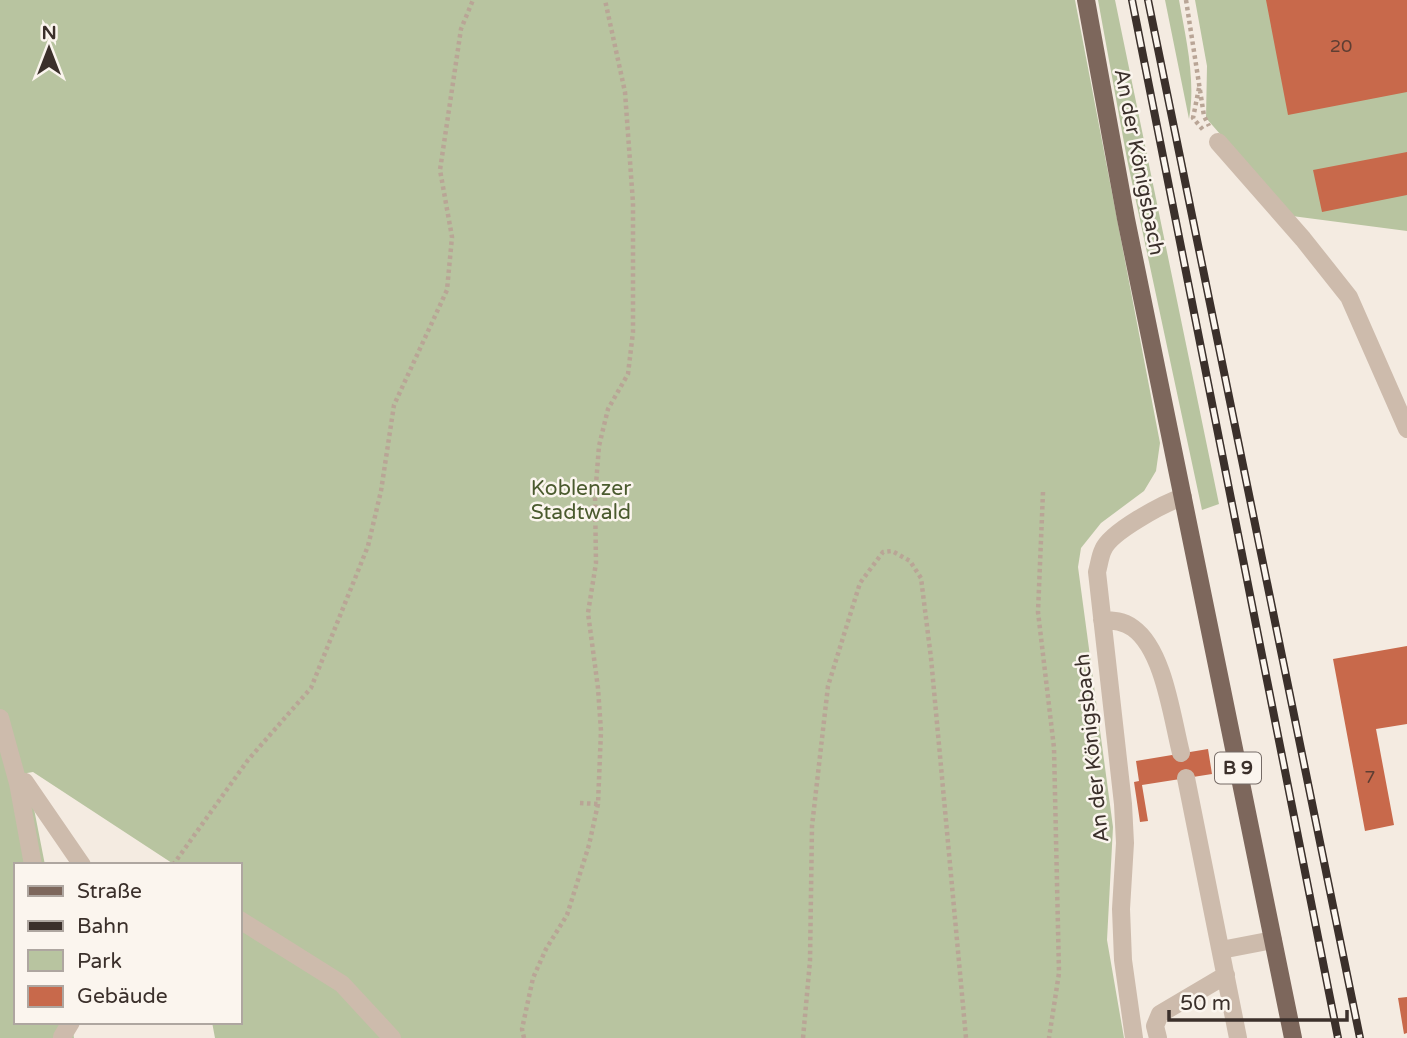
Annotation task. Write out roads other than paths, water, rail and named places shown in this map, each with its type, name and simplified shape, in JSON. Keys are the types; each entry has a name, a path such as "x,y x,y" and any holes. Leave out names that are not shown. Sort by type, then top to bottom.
{"main road":[{"name":"An der Königsbach","path":"1086,0 1126,219 1293,1038"}],"street":[{"path":"1218,142 1303,239 1349,297 1407,429"},
{"name":"An der Königsbach","path":"1134,1038 1123,960 1123,804 1097,572 1103,547 1122,530 1168,502 1183,498"},
{"path":"1102,620 1118,621 1133,628 1149,645 1164,683 1181,754"},
{"path":"0,718 18,783 33,863"},
{"path":"1186,778 1238,1038"},
{"path":"18,783 25,782 81,863"},
{"path":"242,921 342,984 392,1038"},
{"path":"1221,950 1273,940"},
{"path":"1158,1038 1155,1026 1160,1014 1226,975"}],"railway":[{"path":"1132,0 1338,1038"},
{"path":"1148,0 1360,1038"}],"park label":[{"name":"Koblenzer Stadtwald","path":"581,500"}]}
